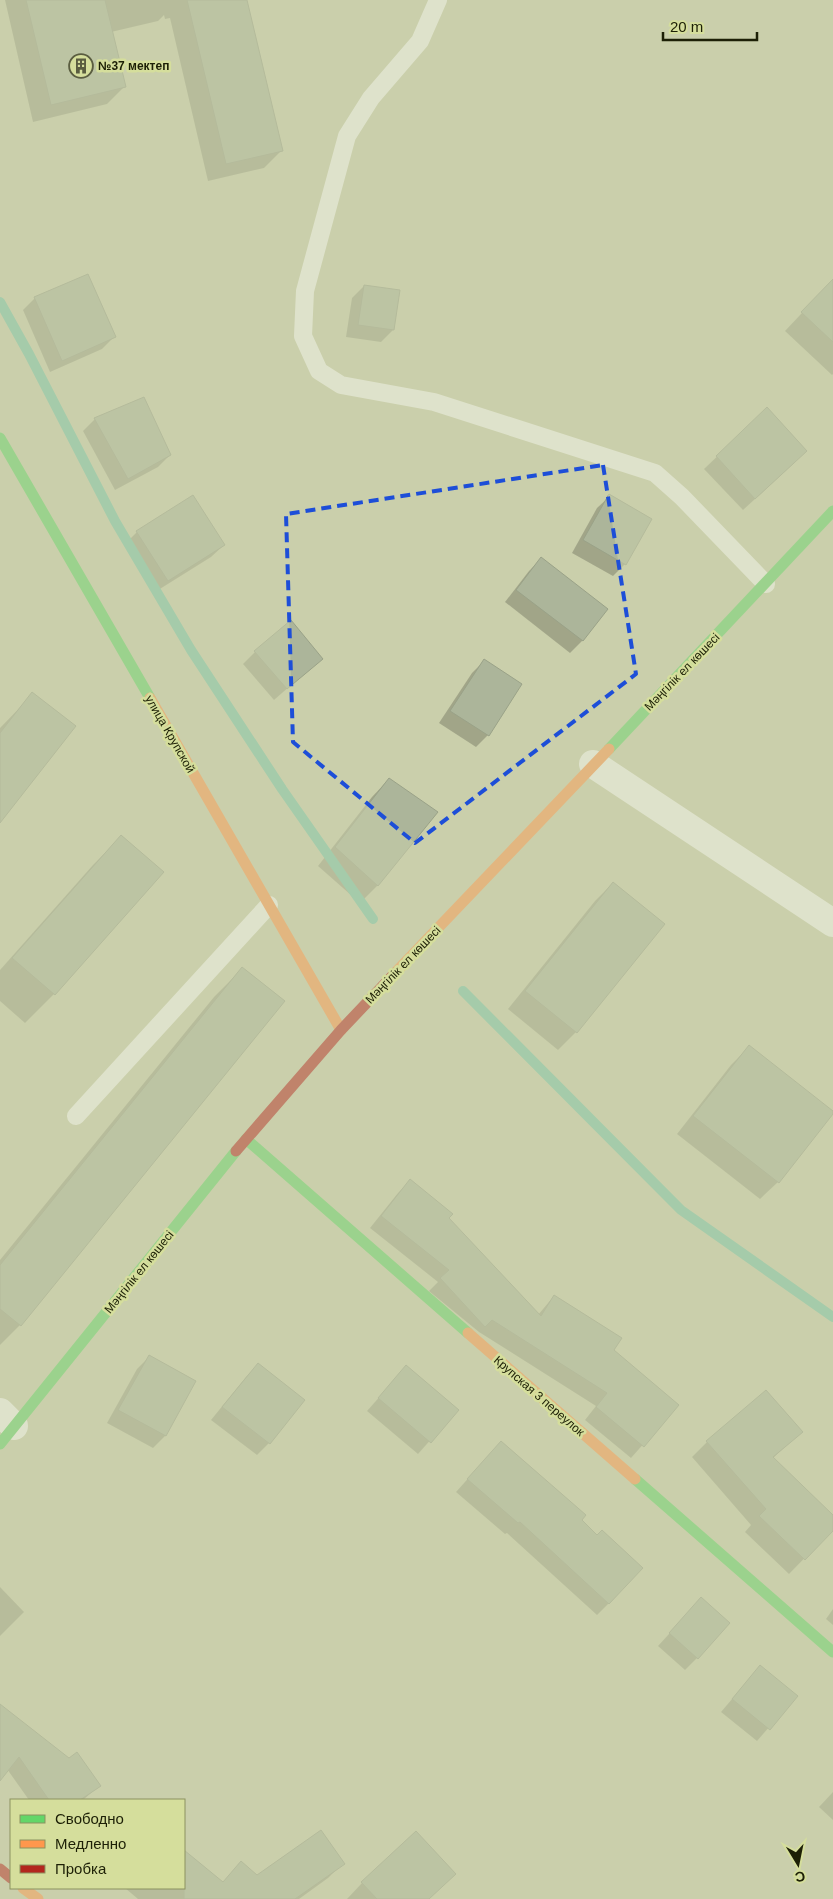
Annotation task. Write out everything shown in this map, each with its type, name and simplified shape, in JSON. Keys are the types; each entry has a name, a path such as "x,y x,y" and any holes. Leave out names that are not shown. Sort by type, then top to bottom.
{"street":[{"name":"улица Крупской","path":"0,438 341,1030"},
{"name":"Мәңгілік ел көшесі","path":"5,1427 246,1139 341,1030 766,584 833,511"},
{"path":"593,764 833,923"},
{"name":"Крупская 3 переулок","path":"246,1139 833,1652"},
{"path":"0,1869 10,1877"},
{"path":"25,1889 38,1899"}],"lane":[{"path":"438,0 420,41 371,98 348,136 305,291 303,336 319,371 341,385 434,402 655,473 682,497 766,584"},
{"path":"76,1116 269,905"}],"highlighted area":[{"path":"603,465 636,674 415,843 293,742 286,514"}],"building":[{"path":"26,0 105,0 126,87 51,105"},
{"path":"187,0 247,0 283,151 226,164"},
{"path":"88,274 116,337 62,361 34,297"},
{"path":"833,279 833,342 801,312"},
{"path":"364,285 400,290 394,330 358,325"},
{"path":"144,397 171,455 128,479 94,418"},
{"path":"767,407 807,451 755,499 716,456"},
{"path":"609,494 652,519 626,565 583,540"},
{"path":"193,495 225,545 168,581 136,531"},
{"path":"541,557 608,609 583,641 516,590"},
{"path":"291,620 323,659 287,689 254,651"},
{"path":"484,659 522,684 489,736 450,711"},
{"path":"32,692 76,726 0,823 0,733"},
{"path":"389,778 438,812 378,886 335,847"},
{"path":"121,835 164,872 55,995 12,958"},
{"path":"613,882 665,924 577,1033 525,991"},
{"path":"242,967 285,1001 21,1326 0,1309 0,1265"},
{"path":"749,1045 833,1111 833,1114 779,1183 693,1116"},
{"path":"410,1179 453,1214 449,1218 541,1316 554,1295 622,1338 614,1350 679,1405 644,1447 596,1407 607,1393 492,1320 485,1327 440,1278 449,1270 381,1216"},
{"path":"149,1355 196,1381 166,1436 118,1410"},
{"path":"258,1363 305,1400 270,1444 222,1407"},
{"path":"406,1365 459,1410 431,1443 378,1398"},
{"path":"766,1390 803,1432 773,1457 833,1515 833,1531 805,1560 759,1516 766,1509 706,1441"},
{"path":"501,1441 586,1515 582,1520 597,1535 602,1530 643,1568 609,1604 520,1522 518,1523 467,1479"},
{"path":"701,1597 730,1623 698,1659 669,1633"},
{"path":"760,1665 798,1696 770,1730 732,1699"},
{"path":"0,1704 69,1758 77,1752 101,1786 82,1799 48,1799 19,1757 0,1781"},
{"path":"321,1830 345,1864 295,1899 184,1899 185,1851 223,1882 241,1861 257,1875"},
{"path":"416,1831 456,1874 429,1899 377,1899 361,1882"}],"waterway":[{"path":"0,302 115,521 191,650 282,789 373,919"},
{"path":"463,991 681,1210 833,1317"}],"traffic: fast":[{"path":"0,438 150,698"},
{"path":"609,749 833,511"},
{"path":"246,1139 468,1333"},
{"path":"0,1444 236,1151"},
{"path":"635,1479 833,1652"}],"traffic: slow":[{"path":"150,698 341,1030"},
{"path":"395,973 609,749"},
{"path":"468,1333 635,1479"},
{"path":"24,1889 38,1899"}],"traffic: jam":[{"path":"236,1151 341,1030 395,973"},
{"path":"0,1869 10,1877"}],"place":[{"name":"№37 мектеп","path":"81,66"}]}
